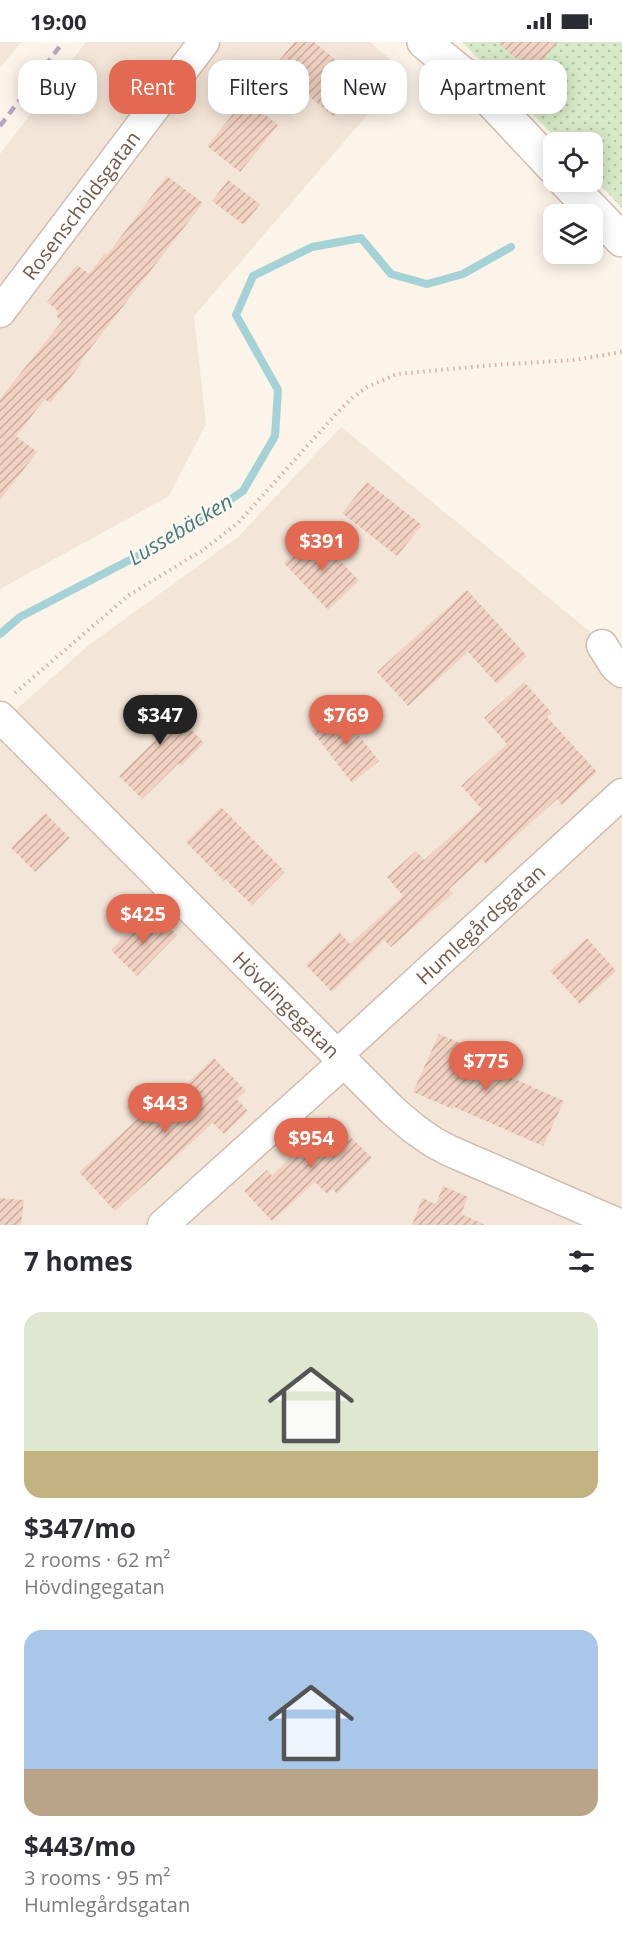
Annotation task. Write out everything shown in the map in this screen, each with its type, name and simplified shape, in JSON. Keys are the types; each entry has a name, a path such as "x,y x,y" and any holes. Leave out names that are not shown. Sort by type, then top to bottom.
{"street":[{"name":"Rosenschöldsgatan","path":"0,312 204,42"},
{"path":"424,42 476,85 543,156"},
{"path":"576,192 622,240"},
{"path":"602,645 615,666 622,672"},
{"name":"Hövdingegatan","path":"4,708 340,1059 413,1128 432,1142 474,1162 621,1225"},
{"name":"Humlegårdsgatan","path":"163,1225 622,794"}],"path":[{"path":"4,708 129,595 203,550 238,523 335,415 367,387 397,374 574,360 622,352"}],"shaded area":[{"path":"0,42 21,42 0,68"},
{"path":"86,42 370,42 390,60 321,60 321,114 368,114 194,316 206,424 169,496 0,589 0,154 31,114 97,114 97,60 72,60"},
{"path":"341,427 622,658 622,1225 0,1225 0,724 89,645 238,537"}],"green space":[{"path":"462,42 622,42 622,208 603,188 603,132 550,132 533,114 567,114 567,60 480,60"}],"building":[{"path":"294,42 314,42 336,60 321,60 321,106 309,96 309,60 280,60"},
{"path":"497,42 558,42 542,60 518,60"},
{"path":"233,114 264,114 278,125 240,172 207,146"},
{"path":"167,176 203,203 50,403 45,399 16,436 37,452 0,500 0,399 62,321 56,316 59,312 47,302 77,265 89,274 105,253 107,255"},
{"path":"228,180 260,204 244,225 212,201"},
{"path":"367,482 422,525 397,556 342,513"},
{"path":"316,534 359,581 328,610 284,563"},
{"path":"467,590 527,656 497,684 468,652 408,706 377,672"},
{"path":"524,682 552,713 547,717 597,772 562,805 557,799 486,864 482,859 449,889 453,893 391,947 384,940 332,992 306,965 339,932 350,944 403,896 387,877 416,851 424,860 482,809 461,786 507,744 484,718"},
{"path":"156,693 204,743 181,766 179,763 142,799 119,776 156,740 133,715"},
{"path":"339,710 379,761 352,783 312,731"},
{"path":"221,807 285,872 252,905 225,879 224,881 186,842"},
{"path":"45,813 70,838 35,872 11,848"},
{"path":"161,919 177,935 137,976 111,950 139,921 149,931"},
{"path":"587,938 616,971 580,1004 550,971"},
{"path":"439,1034 479,1051 474,1061 564,1101 543,1146 454,1107 453,1109 413,1092"},
{"path":"214,1058 246,1091 237,1099 248,1111 224,1134 213,1123 115,1211 79,1172 149,1109 154,1114"},
{"path":"329,1116 372,1158 337,1194 333,1189 327,1194 315,1182 272,1221 244,1191 267,1170 272,1176"},
{"path":"443,1186 468,1197 461,1214 485,1225 412,1225 422,1198 436,1204"},
{"path":"0,1198 24,1200 21,1225 0,1225"}],"waterway":[{"name":"Lussebäcken","path":"0,634 20,617 178,535 243,491 275,436 278,390 236,315 253,276 312,247 361,238 391,274 427,284 463,274 511,247"}],"railway":[{"path":"0,126 63,42"}]}
